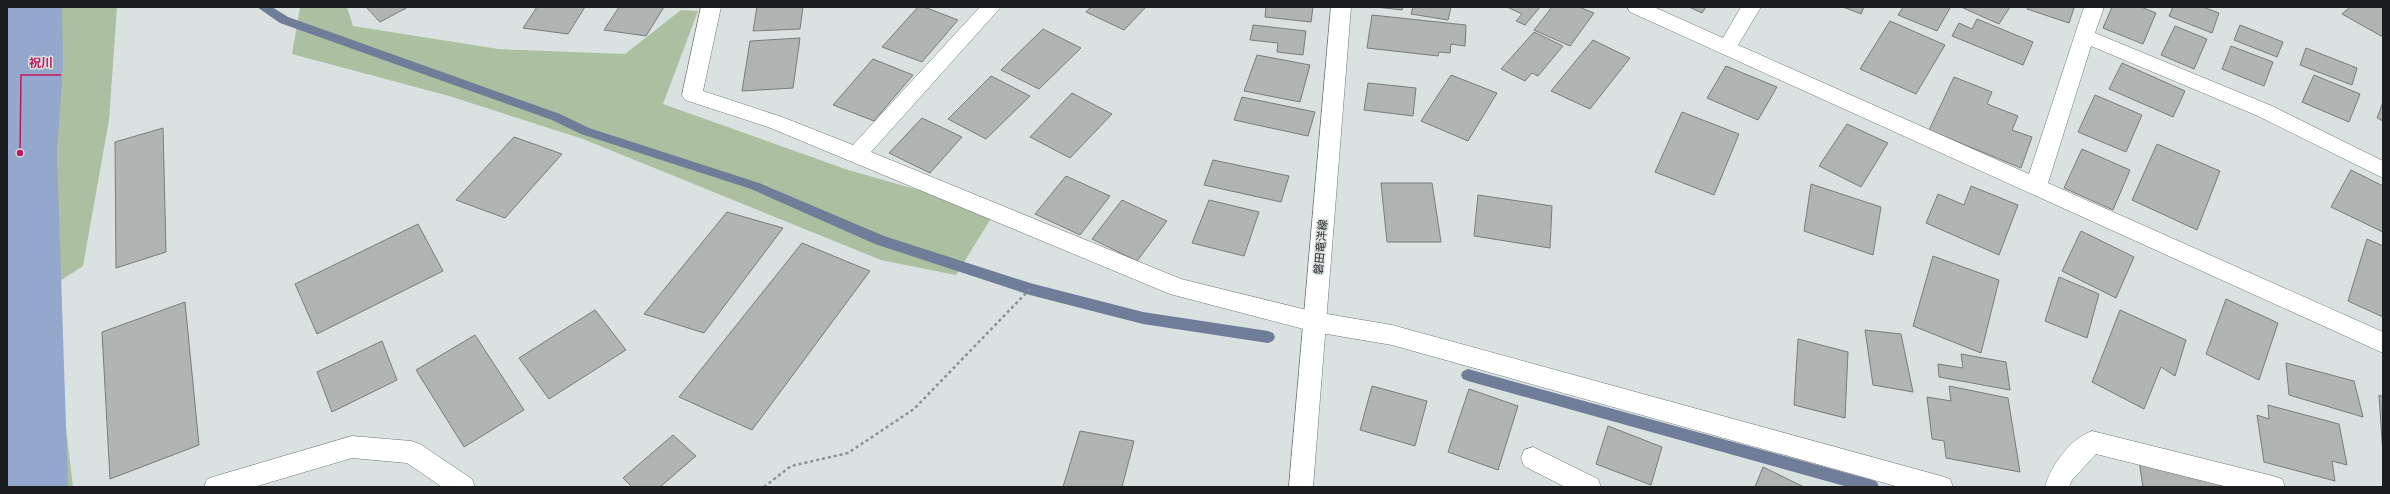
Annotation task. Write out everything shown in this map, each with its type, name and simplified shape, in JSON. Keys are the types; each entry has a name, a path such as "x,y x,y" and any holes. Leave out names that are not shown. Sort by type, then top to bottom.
{"street":[{"path":"711,7 692,95 775,122 1178,288 1315,322 1392,335 1729,430 1941,487"},
{"path":"856,156 991,7"},
{"name":"磐田竜洋線","path":"1301,487 1341,7"},
{"path":"1637,7 2383,343"},
{"path":"1727,48 1751,7"},
{"path":"2036,187 2094,7"},
{"path":"2085,36 2265,112 2383,170"},
{"path":"2057,487 2061,474 2092,442 2273,487"},
{"path":"216,487 352,447 411,452 463,487"},
{"path":"1533,458 1589,487"}],"path":[{"path":"764,487 791,466 848,453 914,409 1030,289"}],"green space":[{"path":"7,7 117,7 109,120 83,266 49,288 73,487 7,487","holes":["42,90 48,280 40,207"]},
{"path":"298,7 347,7 353,26 498,49 625,54 681,10 698,11 663,104 845,169 995,212 956,275 881,260 583,139 449,96 292,54 300,8"}],"building":[{"path":"366,7 408,7 380,22"},
{"path":"537,7 585,7 568,34 523,28"},
{"path":"619,7 664,7 646,36 604,30"},
{"path":"757,7 803,7 800,29 753,31"},
{"path":"918,7 924,7 958,20 922,62 882,47"},
{"path":"1091,7 1146,7 1124,30 1086,12"},
{"path":"1266,7 1313,7 1311,22 1265,17"},
{"path":"1376,7 1403,7 1402,10"},
{"path":"1413,7 1451,7 1448,20 1411,14"},
{"path":"1507,7 1540,7 1525,25 1516,21 1522,14"},
{"path":"1552,7 1579,7 1594,13 1570,46 1534,30"},
{"path":"1689,7 1706,7 1702,13"},
{"path":"1843,7 1864,7 1861,14"},
{"path":"1903,7 1950,8 1937,31 1898,15"},
{"path":"1961,7 2010,7 1999,24"},
{"path":"2028,7 2074,8 2069,23 2027,9"},
{"path":"2112,7 2141,7 2156,13 2143,44 2103,28"},
{"path":"2173,7 2203,7 2219,13 2212,33 2169,16"},
{"path":"2350,7 2383,7 2383,37 2342,14"},
{"path":"1372,15 1466,25 1465,46 1451,44 1450,53 1439,52 1438,56 1367,48"},
{"path":"1977,19 2033,42 2023,65 1952,36 1959,23 1972,29"},
{"path":"1890,21 1945,45 1916,94 1860,69"},
{"path":"1253,25 1306,31 1303,55 1277,52 1278,43 1250,40"},
{"path":"2240,25 2283,42 2277,57 2234,40"},
{"path":"2175,26 2207,39 2194,69 2161,55"},
{"path":"1043,29 1081,48 1039,89 1001,70"},
{"path":"1534,32 1563,46 1538,76 1532,73 1525,81 1501,69"},
{"path":"800,38 793,88 742,91 750,41"},
{"path":"1593,40 1630,58 1590,109 1551,91"},
{"path":"2231,46 2273,62 2264,86 2222,69"},
{"path":"2306,48 2357,68 2352,85 2300,65"},
{"path":"1257,55 1310,65 1300,102 1244,91"},
{"path":"873,59 913,75 874,121 833,105"},
{"path":"2122,63 2185,91 2173,117 2109,89"},
{"path":"1726,66 1777,87 1758,120 1707,98"},
{"path":"1451,75 1497,93 1468,141 1421,121"},
{"path":"2314,75 2360,94 2349,122 2302,102"},
{"path":"991,76 1030,96 986,139 948,119"},
{"path":"1954,77 1992,92 1987,104 2018,116 2012,130 2032,137 2021,168 1929,130"},
{"path":"1368,83 1416,88 1413,116 1364,110"},
{"path":"1072,93 1112,114 1070,158 1030,137"},
{"path":"2095,95 2142,115 2126,152 2078,132"},
{"path":"1242,97 1315,112 1308,136 1234,120"},
{"path":"2383,102 2383,121 2377,118"},
{"path":"1682,112 1739,134 1714,195 1655,172"},
{"path":"922,118 962,137 930,173 889,153"},
{"path":"1847,124 1888,143 1861,187 1819,166"},
{"path":"163,128 166,252 116,268 115,142"},
{"path":"514,137 562,154 505,218 456,200"},
{"path":"2157,144 2220,171 2197,230 2132,200"},
{"path":"2082,149 2130,170 2113,210 2064,188"},
{"path":"1213,160 1289,176 1281,202 1204,185"},
{"path":"2351,170 2383,186 2383,232 2331,207"},
{"path":"1066,176 1110,196 1080,235 1035,214"},
{"path":"1381,183 1432,183 1441,242 1387,242"},
{"path":"1811,184 1881,207 1873,255 1804,231"},
{"path":"1971,186 2018,205 1999,255 1926,223 1938,194 1964,205"},
{"path":"1478,195 1552,206 1550,248 1474,236"},
{"path":"1122,200 1167,221 1137,261 1092,239"},
{"path":"1209,200 1259,212 1244,256 1192,243"},
{"path":"727,212 783,228 704,333 644,314"},
{"path":"418,224 443,271 317,334 295,284"},
{"path":"2081,231 2134,257 2116,298 2062,271"},
{"path":"2367,239 2383,246 2383,317 2348,301"},
{"path":"802,243 870,271 752,430 679,397"},
{"path":"1933,256 1999,280 1981,353 1913,326"},
{"path":"2059,277 2099,294 2087,338 2045,321"},
{"path":"2226,299 2278,323 2259,380 2206,354"},
{"path":"185,302 199,445 110,479 102,332"},
{"path":"595,310 626,350 549,399 519,358"},
{"path":"2120,310 2186,340 2175,376 2161,367 2144,409 2092,382"},
{"path":"1865,330 1901,334 1913,392 1873,385"},
{"path":"475,335 524,410 464,447 416,370"},
{"path":"1798,339 1848,352 1845,418 1794,405"},
{"path":"382,341 397,380 332,412 317,372"},
{"path":"1961,354 2006,362 2010,390 1939,377 1938,364 1963,368"},
{"path":"2286,363 2354,381 2363,417 2289,395"},
{"path":"1372,386 1427,401 1415,446 1360,430"},
{"path":"1949,386 2008,398 2020,472 1946,458 1944,441 1932,439 1927,397 1951,401"},
{"path":"1469,389 1518,406 1498,470 1448,452"},
{"path":"2379,395 2383,397 2383,455"},
{"path":"2268,405 2339,424 2347,465 2332,461 2335,481 2264,462 2257,415 2269,419"},
{"path":"1608,426 1662,447 1651,485 1596,464"},
{"path":"1080,431 1134,441 1122,487 1063,487"},
{"path":"673,435 696,456 660,487 632,487 623,478"},
{"path":"2139,461 2243,487 2143,487"},
{"path":"1763,467 1804,487 1755,487"}],"waterway":[{"path":"24,487 20,153 28,64 28,7"},
{"path":"263,7 284,20 556,117 585,131 755,186 880,240 1030,289 1143,318 1268,337"},
{"path":"1468,375 1872,487"}],"place":[{"name":"祝川","path":"20,153"}]}
